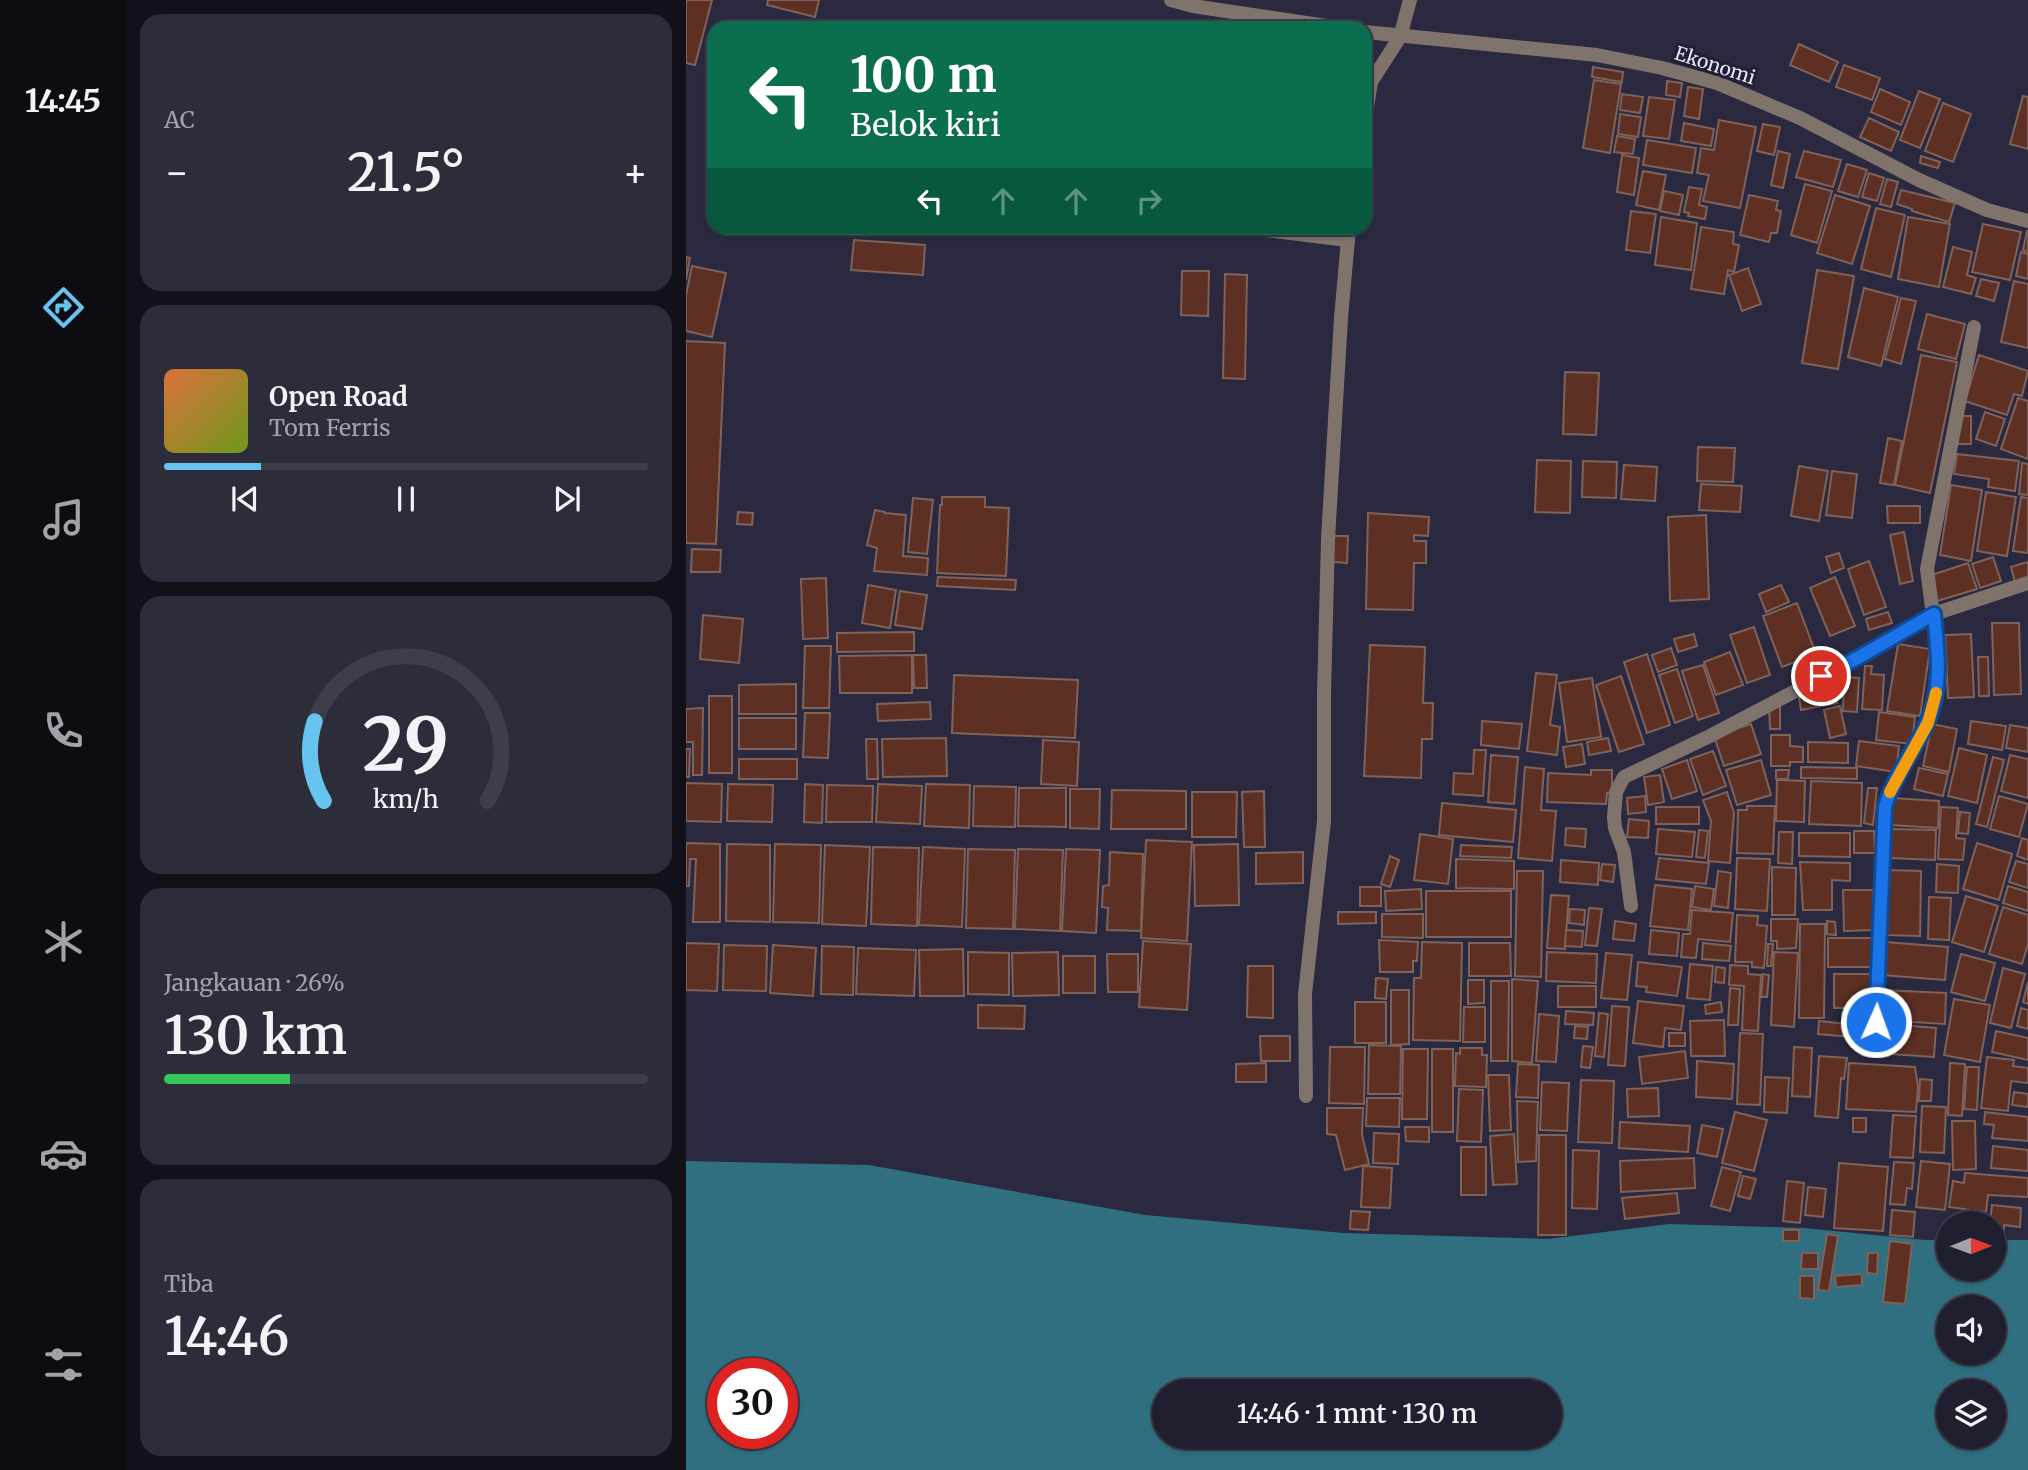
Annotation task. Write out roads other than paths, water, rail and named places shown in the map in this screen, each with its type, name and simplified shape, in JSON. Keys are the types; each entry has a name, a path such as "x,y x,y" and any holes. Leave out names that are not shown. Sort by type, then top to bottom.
{"street":[{"path":"1171,0 1193,6 1293,21"},
{"path":"1372,80 1400,37 1410,0"},
{"name":"Ekonomi","path":"1372,33 1466,40 1597,55 1662,68 1717,83 1800,118 1919,180 1987,210 2028,220"},
{"path":"1306,1096 1305,994 1324,821 1328,539 1348,235"},
{"path":"1876,1022 1885,807 1891,789 1928,723 1936,696 1939,662 1928,582 1928,559 1974,327"},
{"path":"1631,906 1624,852 1614,817 1616,792 1623,777 1710,736 1854,660 1934,614 2028,583"}],"water":[{"path":"686,1161 869,1165 1145,1215 1343,1233 1548,1239 1669,1224 1804,1228 1936,1240 1936,1281 2006,1281 2006,1240 2028,1240 2028,1470 686,1470"}]}
